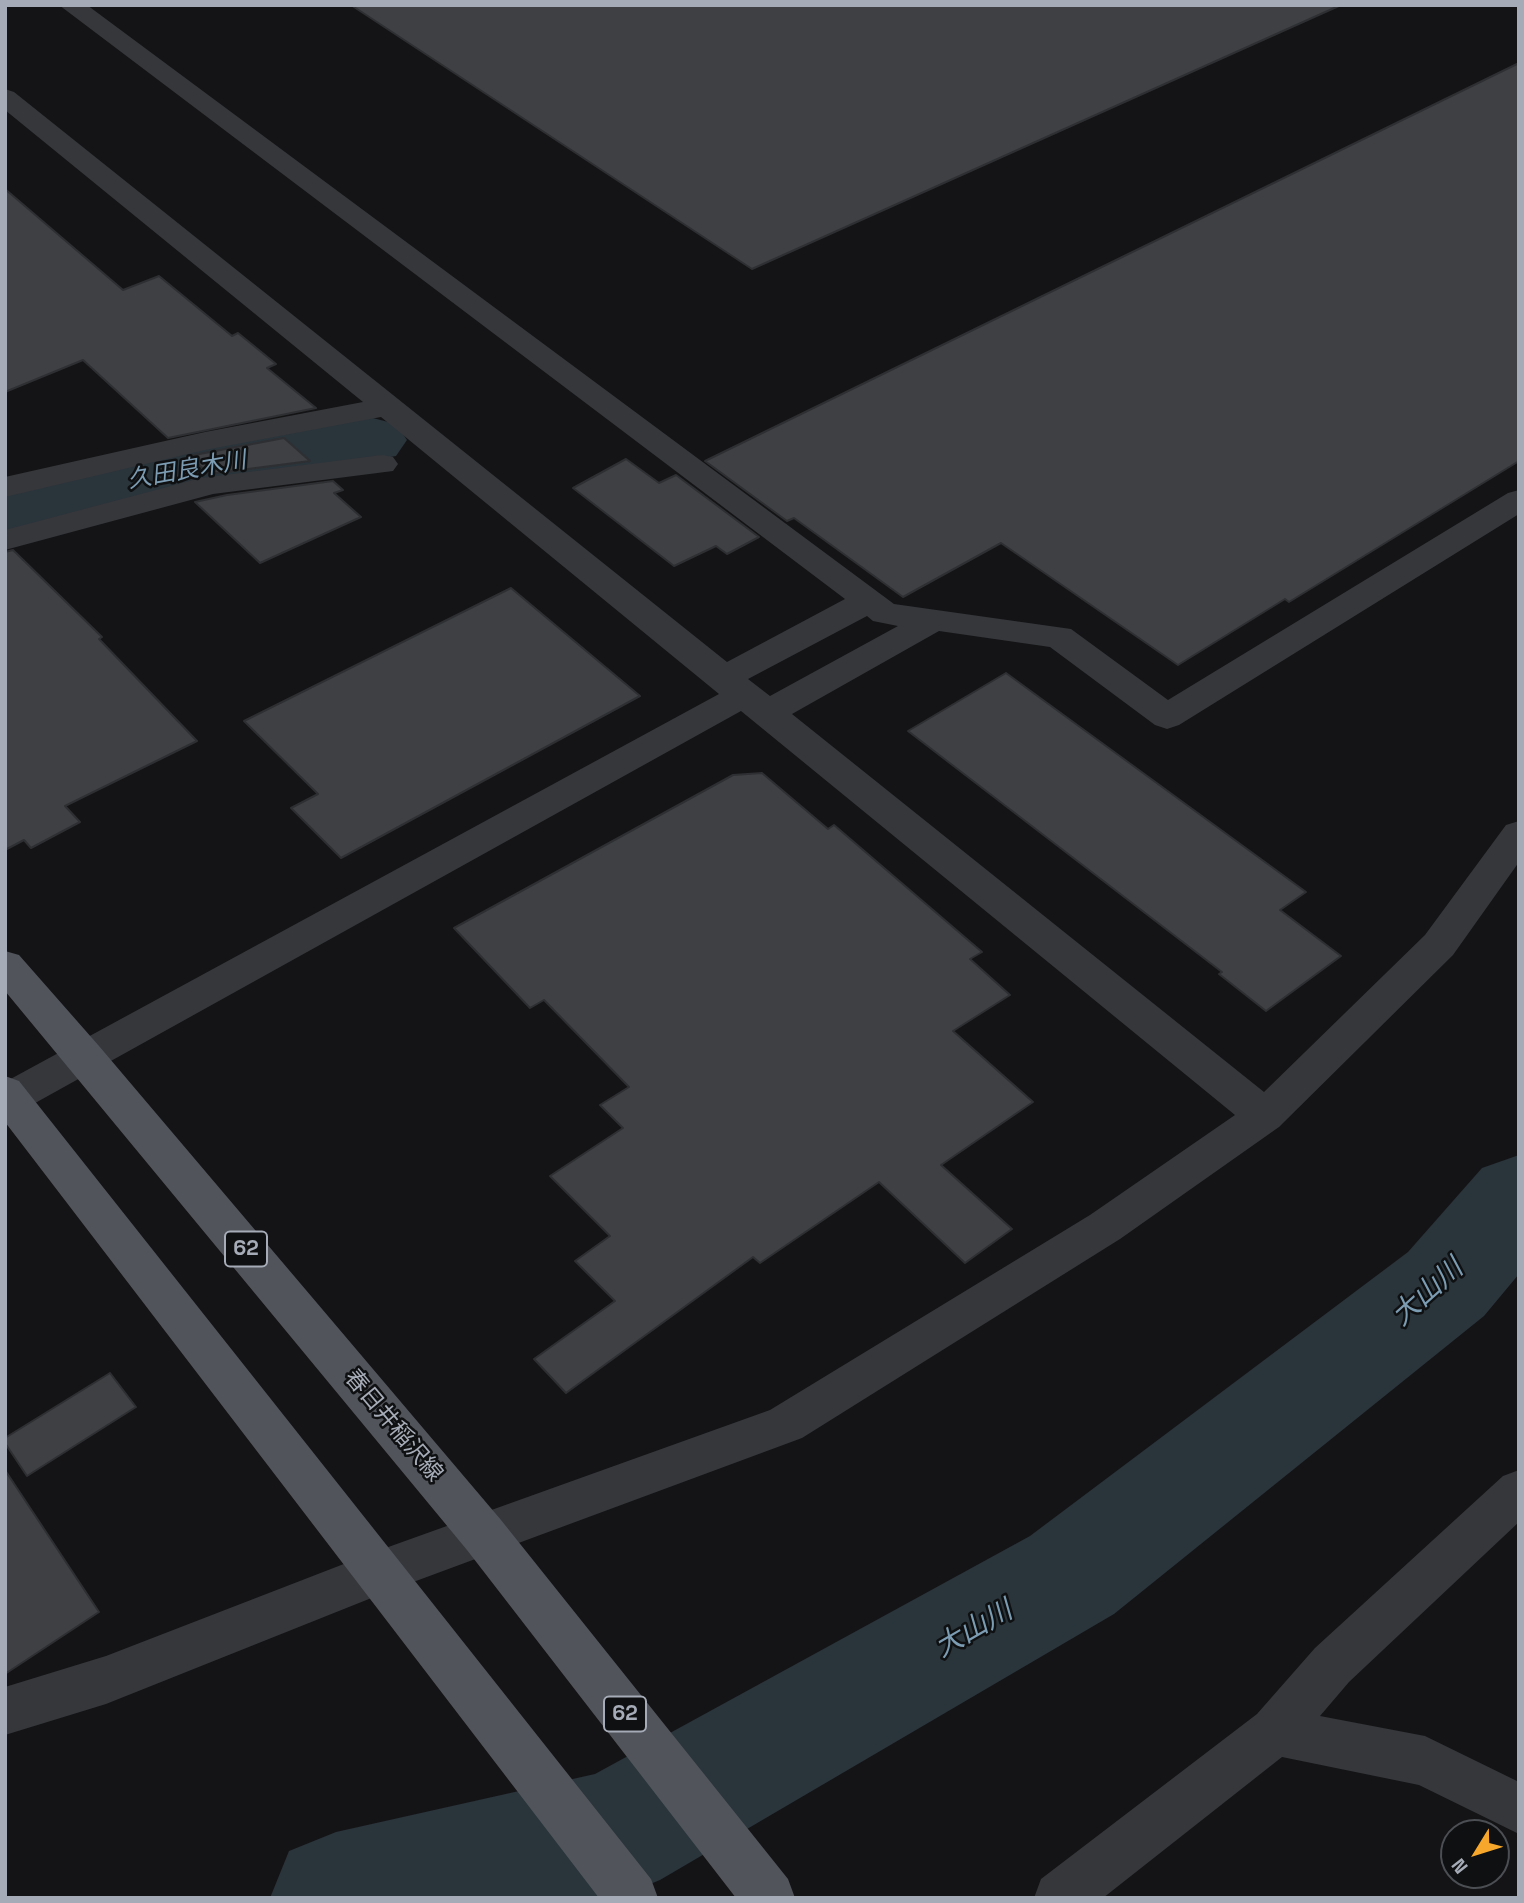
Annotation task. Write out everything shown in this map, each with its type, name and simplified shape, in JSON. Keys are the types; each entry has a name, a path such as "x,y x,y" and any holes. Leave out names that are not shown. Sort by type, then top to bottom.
{"main road":[{"name":"春日井稲沢線","path":"5,965 85,1056 484,1535 767,1896"},
{"path":"7,1097 632,1898"}],"street":[{"path":"71,5 886,613 1059,637 1167,718 1519,500"},
{"path":"5,97 1265,1116"},
{"path":"5,487 205,441 389,406"},
{"path":"5,540 212,485 382,464"},
{"path":"745,695 868,601"},
{"path":"7,1097 745,695 934,620"},
{"path":"5,1711 106,1680 380,1572 786,1424 1105,1227 1265,1116 1439,945 1519,834"},
{"path":"1060,1898 1275,1731 1332,1665 1519,1492"},
{"path":"1275,1731 1425,1761 1519,1808"}],"building":[{"path":"351,5 1341,5 752,269"},
{"path":"1519,63 1519,461 1289,602 1285,599 1178,665 1001,543 903,597 794,518 787,521 705,461"},
{"path":"5,189 123,290 159,276 232,336 238,333 276,364 267,368 316,408 168,438 83,360 5,392"},
{"path":"284,438 310,461 209,474 189,456"},
{"path":"626,459 659,483 676,475 759,537 727,554 716,546 674,566 573,488"},
{"path":"333,481 343,490 334,493 361,517 260,563 195,502 227,495"},
{"path":"13,550 102,637 99,639 197,741 65,806 80,822 31,848 24,840 5,850 5,552"},
{"path":"511,588 640,696 341,858 291,808 318,794 244,721"},
{"path":"1006,673 1306,892 1280,910 1341,956 1266,1011 1219,974 1222,972 908,731"},
{"path":"762,773 828,829 834,825 982,952 970,959 1010,995 953,1031 1033,1102 941,1165 1012,1229 965,1263 879,1182 760,1263 753,1257 566,1393 534,1359 615,1301 575,1261 610,1236 550,1176 623,1128 600,1105 629,1087 544,1000 530,1008 454,928 733,775"},
{"path":"110,1373 136,1407 27,1476 5,1443 5,1438"},
{"path":"5,1470 99,1612 5,1674"}],"waterway":[{"name":"久田良木川","path":"5,509 107,485 369,440"},
{"name":"大山川","path":"336,1898 614,1834 1072,1575 1446,1284 1519,1198"}]}
